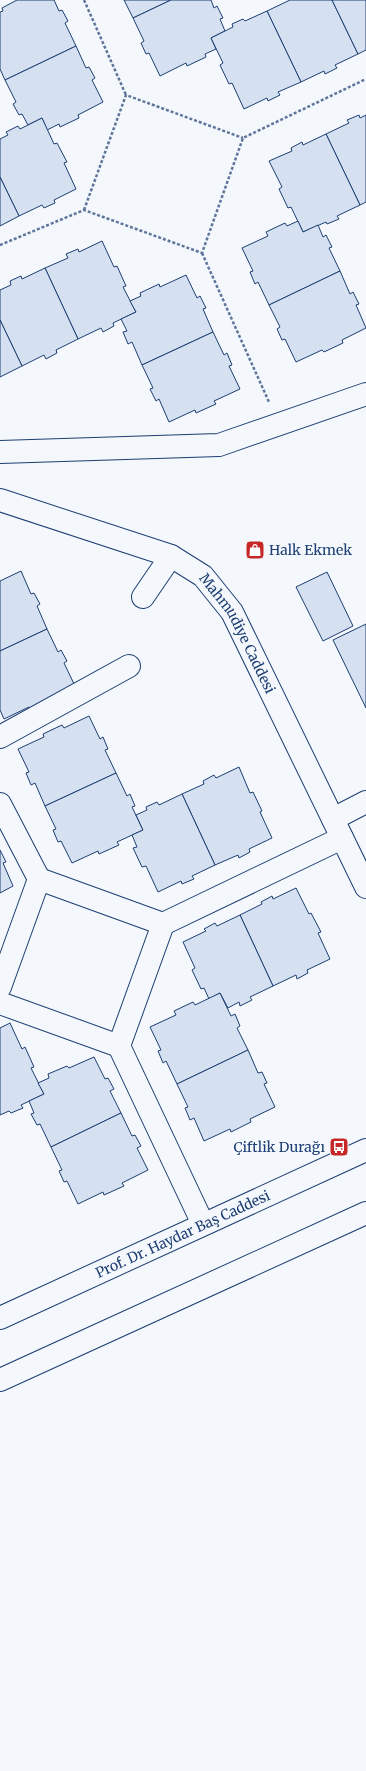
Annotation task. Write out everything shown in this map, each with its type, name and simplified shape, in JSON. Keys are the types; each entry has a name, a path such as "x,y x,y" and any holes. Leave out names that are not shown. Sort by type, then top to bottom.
{"street":[{"path":"0,452 219,445 366,394"},
{"name":"Mahmudiye Caddesi","path":"0,500 170,556 203,576 232,612 366,887"},
{"path":"143,597 170,556"},
{"path":"0,736 129,666"},
{"path":"119,1046 163,924 337,828 366,802"},
{"path":"0,804 39,879 163,924"},
{"path":"0,987 39,879"},
{"path":"0,1003 119,1046 203,1224"},
{"name":"Prof. Dr. Haydar Baş Caddesi","path":"0,1318 366,1150"},
{"path":"0,1380 366,1213"}],"path":[{"path":"84,0 126,96 84,210"},
{"path":"279,424 202,253 243,138 366,79"},
{"path":"126,96 243,138"},
{"path":"0,245 84,210 202,253"}],"building":[{"path":"17,0 54,0 59,11 62,10 68,21 65,23 76,46 5,80 0,69 0,12 3,11 2,8"},
{"path":"124,0 171,0 133,18"},
{"path":"171,0 211,0 214,8 217,6 223,18 220,19 225,31 211,38 216,49 205,54 206,57 187,66 186,63 160,76 149,53 146,54 141,43 144,41 133,18"},
{"path":"290,0 332,0 358,54 335,65 337,68 325,74 324,71 301,82 267,11"},
{"path":"332,0 366,0 366,50 358,54"},
{"path":"267,11 301,82 278,92 280,95 268,101 267,98 244,109 232,83 229,84 220,65 223,63 211,38 233,27 232,24 243,19 245,21"},
{"path":"76,46 86,68 89,67 95,78 92,80 103,102 78,115 79,118 60,127 59,124 47,130 42,118 28,125 22,114 19,115 13,104 16,102 5,80"},
{"path":"359,115 360,118 366,115 366,202 360,205 326,134 349,123 347,120"},
{"path":"42,118 54,144 57,143 67,162 64,163 76,189 54,200 55,203 44,208 42,205 19,216 0,177 0,139 8,135 6,132 18,126 20,129"},
{"path":"326,134 360,205 337,216 339,219 327,224 326,222 303,232 291,207 288,208 279,189 282,187 269,161 292,151 291,148 302,142 303,145"},
{"path":"0,177 19,216 0,226"},
{"path":"298,221 303,232 318,225 323,237 326,235 332,247 329,248 340,271 269,305 258,282 255,284 250,272 253,271 242,248 268,236 266,232 285,223 287,226"},
{"path":"102,241 114,267 117,266 126,286 123,287 136,312 113,323 114,326 103,332 101,328 78,339 45,268 68,258 66,254 78,249 79,252"},
{"path":"45,268 78,339 56,350 57,353 46,359 44,355 22,366 0,320 0,290 11,285 10,281 21,276 22,279"},
{"path":"340,271 350,294 353,292 359,304 356,305 366,328 342,340 343,343 324,352 322,350 296,362 285,339 282,340 277,329 280,327 269,305"},
{"path":"186,275 197,298 200,296 206,308 203,309 213,332 142,365 132,342 128,344 123,332 127,331 121,319 136,312 130,301 141,296 140,293 159,284 160,287"},
{"path":"0,320 22,366 0,377"},
{"path":"213,332 224,355 227,353 232,365 229,366 240,389 214,401 216,404 196,413 195,410 169,422 159,399 156,401 150,389 153,388 142,365"},
{"path":"21,571 31,594 34,593 40,604 37,606 47,629 0,651 0,581"},
{"path":"327,572 353,626 323,641 296,587"},
{"path":"366,624 366,708 333,640"},
{"path":"47,629 58,652 61,650 67,661 64,663 75,686 31,710 29,707 4,719 0,710 0,651"},
{"path":"89,716 100,739 103,737 108,749 105,750 116,773 45,806 35,783 31,785 26,773 29,772 18,749 44,737 43,734 62,725 64,728"},
{"path":"239,767 250,793 253,792 262,811 260,812 272,838 249,849 250,852 239,858 238,855 215,865 182,794 204,784 203,781 214,775 216,778"},
{"path":"116,773 127,796 130,794 135,806 132,807 143,830 117,842 119,845 99,854 98,851 72,863 61,841 58,842 53,830 56,829 45,806"},
{"path":"182,794 215,865 192,876 194,879 182,884 181,881 158,892 146,866 142,867 133,848 137,847 132,835 143,830 136,815 147,810 146,807 157,802 159,805"},
{"path":"0,850 6,862 3,863 13,886 0,893"},
{"path":"296,888 309,914 311,913 321,932 318,933 330,959 307,970 308,973 297,979 296,975 273,986 240,915 262,904 261,902 272,896 273,899"},
{"path":"240,915 273,986 250,997 252,1000 240,1006 239,1002 228,1008 220,993 209,999 204,988 201,989 192,970 195,968 183,942 206,931 204,929 215,923 217,926"},
{"path":"220,993 231,1016 235,1014 240,1026 237,1028 248,1050 177,1084 166,1061 163,1063 158,1051 161,1050 150,1027 176,1015 174,1011 193,1002 195,1005"},
{"path":"10,1023 22,1049 25,1047 34,1067 31,1068 44,1094 21,1105 23,1108 11,1113 9,1111 0,1115 0,1028"},
{"path":"248,1050 258,1073 262,1072 267,1083 264,1084 275,1107 250,1119 251,1122 231,1132 230,1129 204,1141 194,1118 190,1120 185,1108 188,1107 177,1084"},
{"path":"94,1057 105,1079 108,1078 114,1089 110,1091 121,1113 51,1147 40,1124 37,1125 31,1114 34,1113 29,1101 44,1094 38,1083 49,1078 48,1074 67,1066 69,1068"},
{"path":"121,1113 132,1136 135,1135 141,1146 137,1148 148,1170 122,1183 124,1186 104,1195 103,1192 78,1204 67,1181 64,1182 59,1171 62,1170 51,1147"}],"place":[{"name":"Halk Ekmek","path":"255,550"},
{"name":"Çiftlik Durağı","path":"339,1147"}]}
